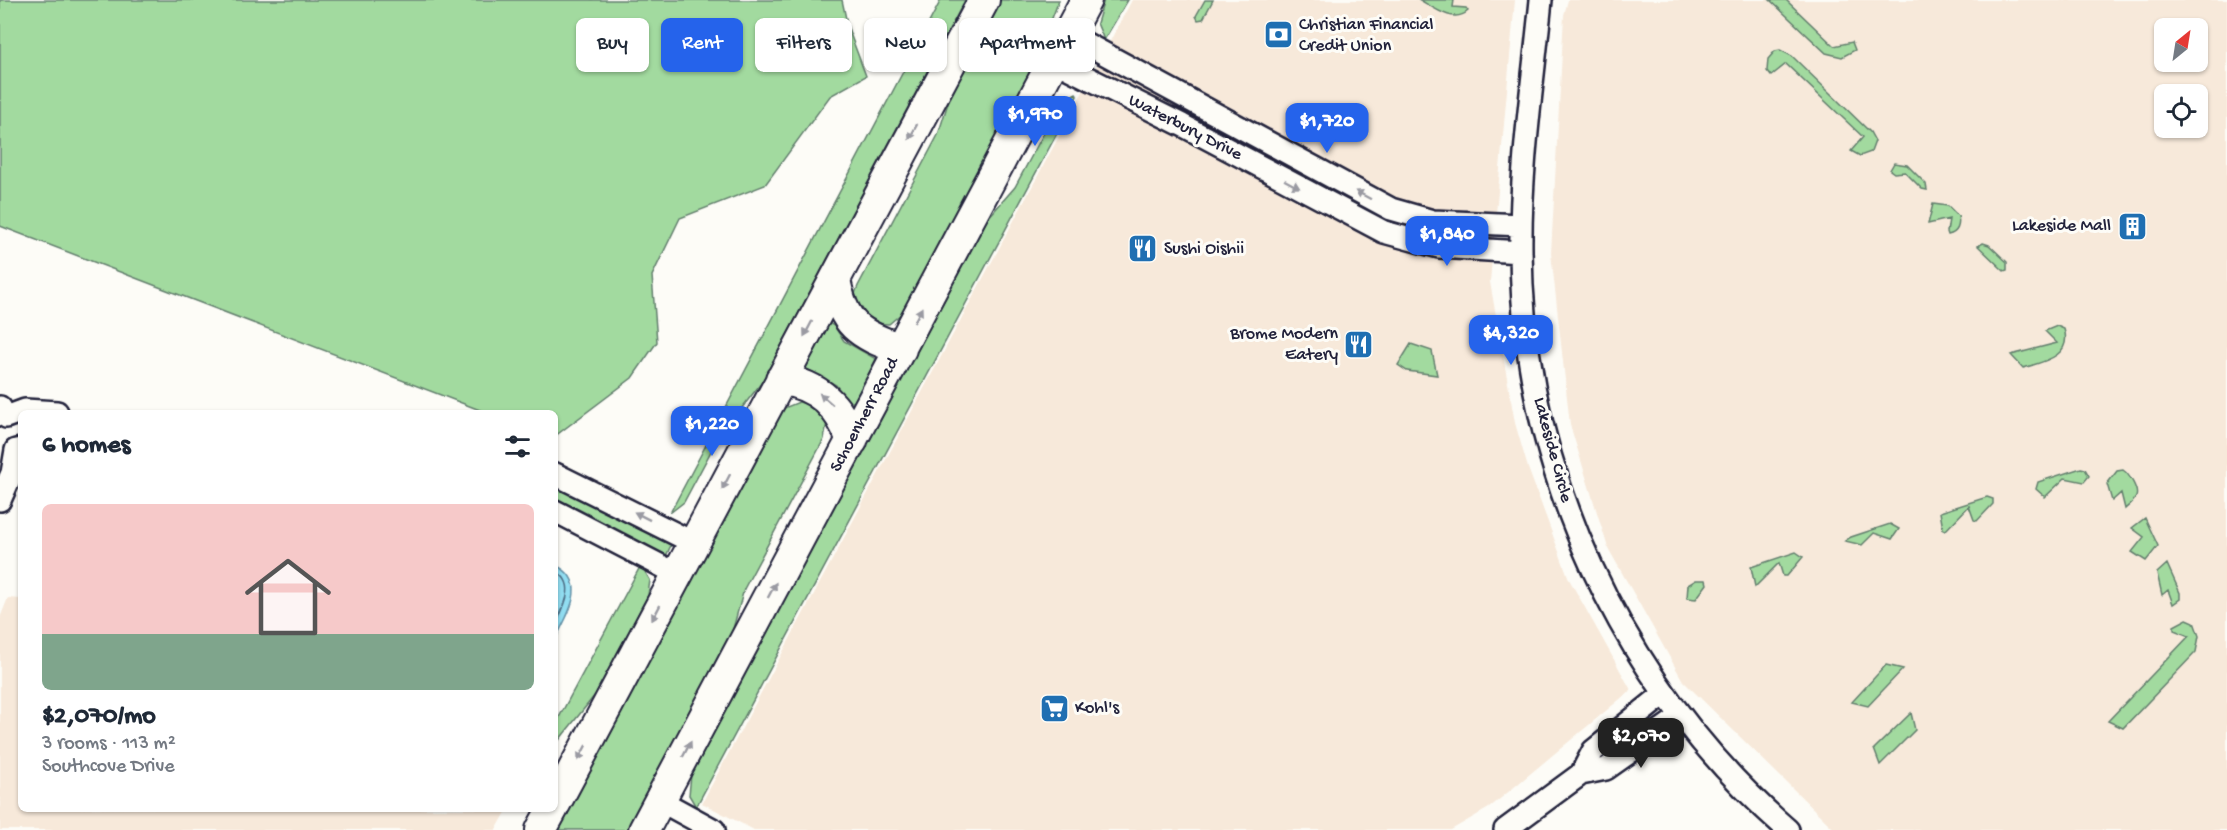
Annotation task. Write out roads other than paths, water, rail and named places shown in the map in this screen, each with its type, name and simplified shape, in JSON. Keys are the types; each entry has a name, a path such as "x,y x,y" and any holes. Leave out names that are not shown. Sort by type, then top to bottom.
{"main road":[{"path":"558,798 984,0"},
{"name":"Schoenherr Road","path":"1076,18 1086,0"},
{"name":"Schoenherr Road","path":"646,829 659,800 1048,72"},
{"path":"834,279 838,300 850,323 871,337 901,349"},
{"path":"781,379 802,384 830,399 845,422 852,441"},
{"path":"541,830 551,812"}],"street":[{"name":"Lakeside Circle","path":"1541,0 1521,225 1521,252 1525,321 1532,370 1550,451 1569,514 1606,597 1664,694 1735,779 1788,830"},
{"name":"Waterbury Drive","path":"1095,49 1391,209 1433,221 1521,225"},
{"name":"Waterbury Drive","path":"1076,72 1182,125 1384,232 1439,247 1521,252"},
{"path":"3,412 18,411"},
{"path":"0,500 12,473 18,449"},
{"path":"558,475 694,543"},
{"path":"558,513 677,574"},
{"path":"1581,774 1593,751 1664,694"},
{"path":"1505,830 1581,774 1606,769 1681,716"},
{"path":"659,800 714,830"}],"water":[{"path":"558,567 572,580 574,589 570,610 558,634"}],"place":[{"name":"Christian Financial Credit Union","path":"1278,35"},
{"name":"Lakeside Mall","path":"2132,226"},
{"name":"Sushi Oishii","path":"1143,249"},
{"name":"Brome Modern Eatery","path":"1359,344"},
{"name":"Kohl's","path":"1054,708"}]}
